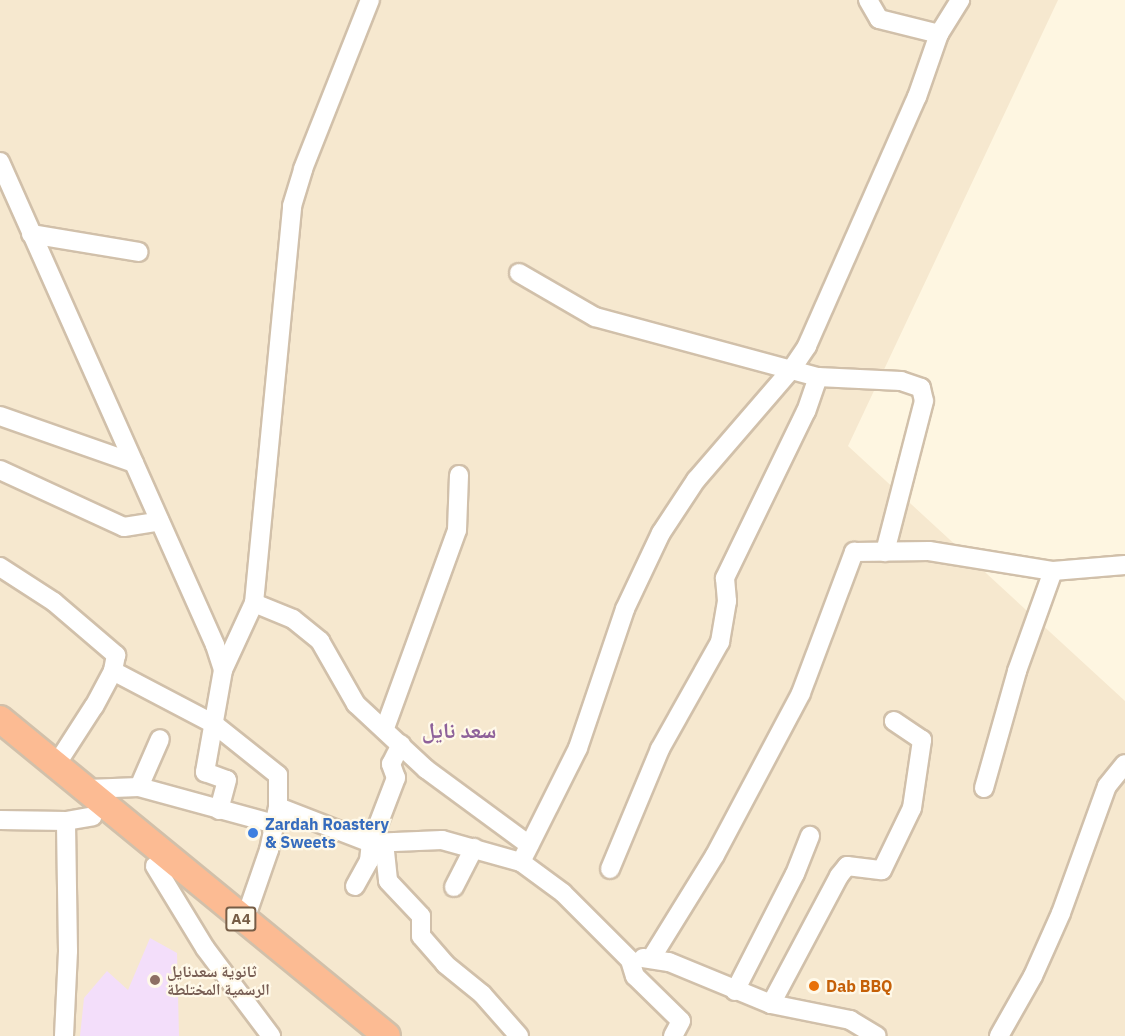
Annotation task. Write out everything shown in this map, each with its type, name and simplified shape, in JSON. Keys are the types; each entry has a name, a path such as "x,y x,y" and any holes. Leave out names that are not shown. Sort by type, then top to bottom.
{"highway":[{"name":"A4","path":"0,719 56,765 155,866 361,1036"},
{"name":"A4","path":"0,741 92,802 387,1036"}],"street":[{"path":"219,810 227,780 205,772 223,670 254,603 292,206 306,159 370,0"},
{"path":"868,0 879,19 939,34"},
{"path":"521,862 578,748 625,609 661,533 696,480 791,370 830,297 917,97 939,34 960,0"},
{"path":"1,169 160,521 223,670"},
{"path":"31,234 138,252"},
{"path":"519,273 595,317 818,377 901,381 921,388 924,401 885,552"},
{"path":"610,869 660,749 720,642 727,601 725,578 806,411 818,377"},
{"path":"0,416 134,463"},
{"path":"0,470 124,527 160,521"},
{"path":"385,728 457,530 459,475"},
{"path":"652,957 715,855 801,693 851,557 858,549 885,552 929,551 1053,572 1125,565"},
{"path":"0,567 54,602 116,655 113,671 56,765"},
{"path":"984,788 1017,671 1053,572"},
{"path":"254,603 293,619 320,641 347,693 442,782 529,845"},
{"path":"113,671 214,724 276,772 276,816 262,874 244,922"},
{"path":"771,1004 839,876 847,866 882,870 912,808 922,740 894,722"},
{"path":"139,788 160,739"},
{"path":"354,886 378,843 396,778 391,764 401,744"},
{"path":"999,1036 1033,976 1061,913 1107,786 1125,764"},
{"path":"0,820 66,821 92,802 139,788 219,810 276,816 378,843 424,838 474,848 521,862 563,893 630,960 635,976 681,1021 673,1036"},
{"path":"64,1036 68,951 66,821"},
{"path":"735,992 795,874 810,836"},
{"path":"378,843 388,881 421,916 421,936 445,964 482,994 519,1036"},
{"path":"454,887 474,848"},
{"path":"155,866 205,948 271,1036"},
{"path":"630,960 652,957 735,992 771,1004 850,1020 877,1036"}],"shaded area":[{"path":"0,0 1058,0 848,446 1125,701 1125,1036 0,1036"},
{"name":"ثانوية سعدنايل الرسمية المختلطة","path":"150,938 177,953 179,1036 80,1036 84,998 107,971 128,990"}],"place":[{"name":"Zardah Roastery & Sweets","path":"253,833"},
{"name":"ثانوية سعدنايل الرسمية المختلطة","path":"155,980"},
{"name":"Dab BBQ","path":"814,986"}],"district":[{"name":"سعد نايل","path":"459,730"}]}
